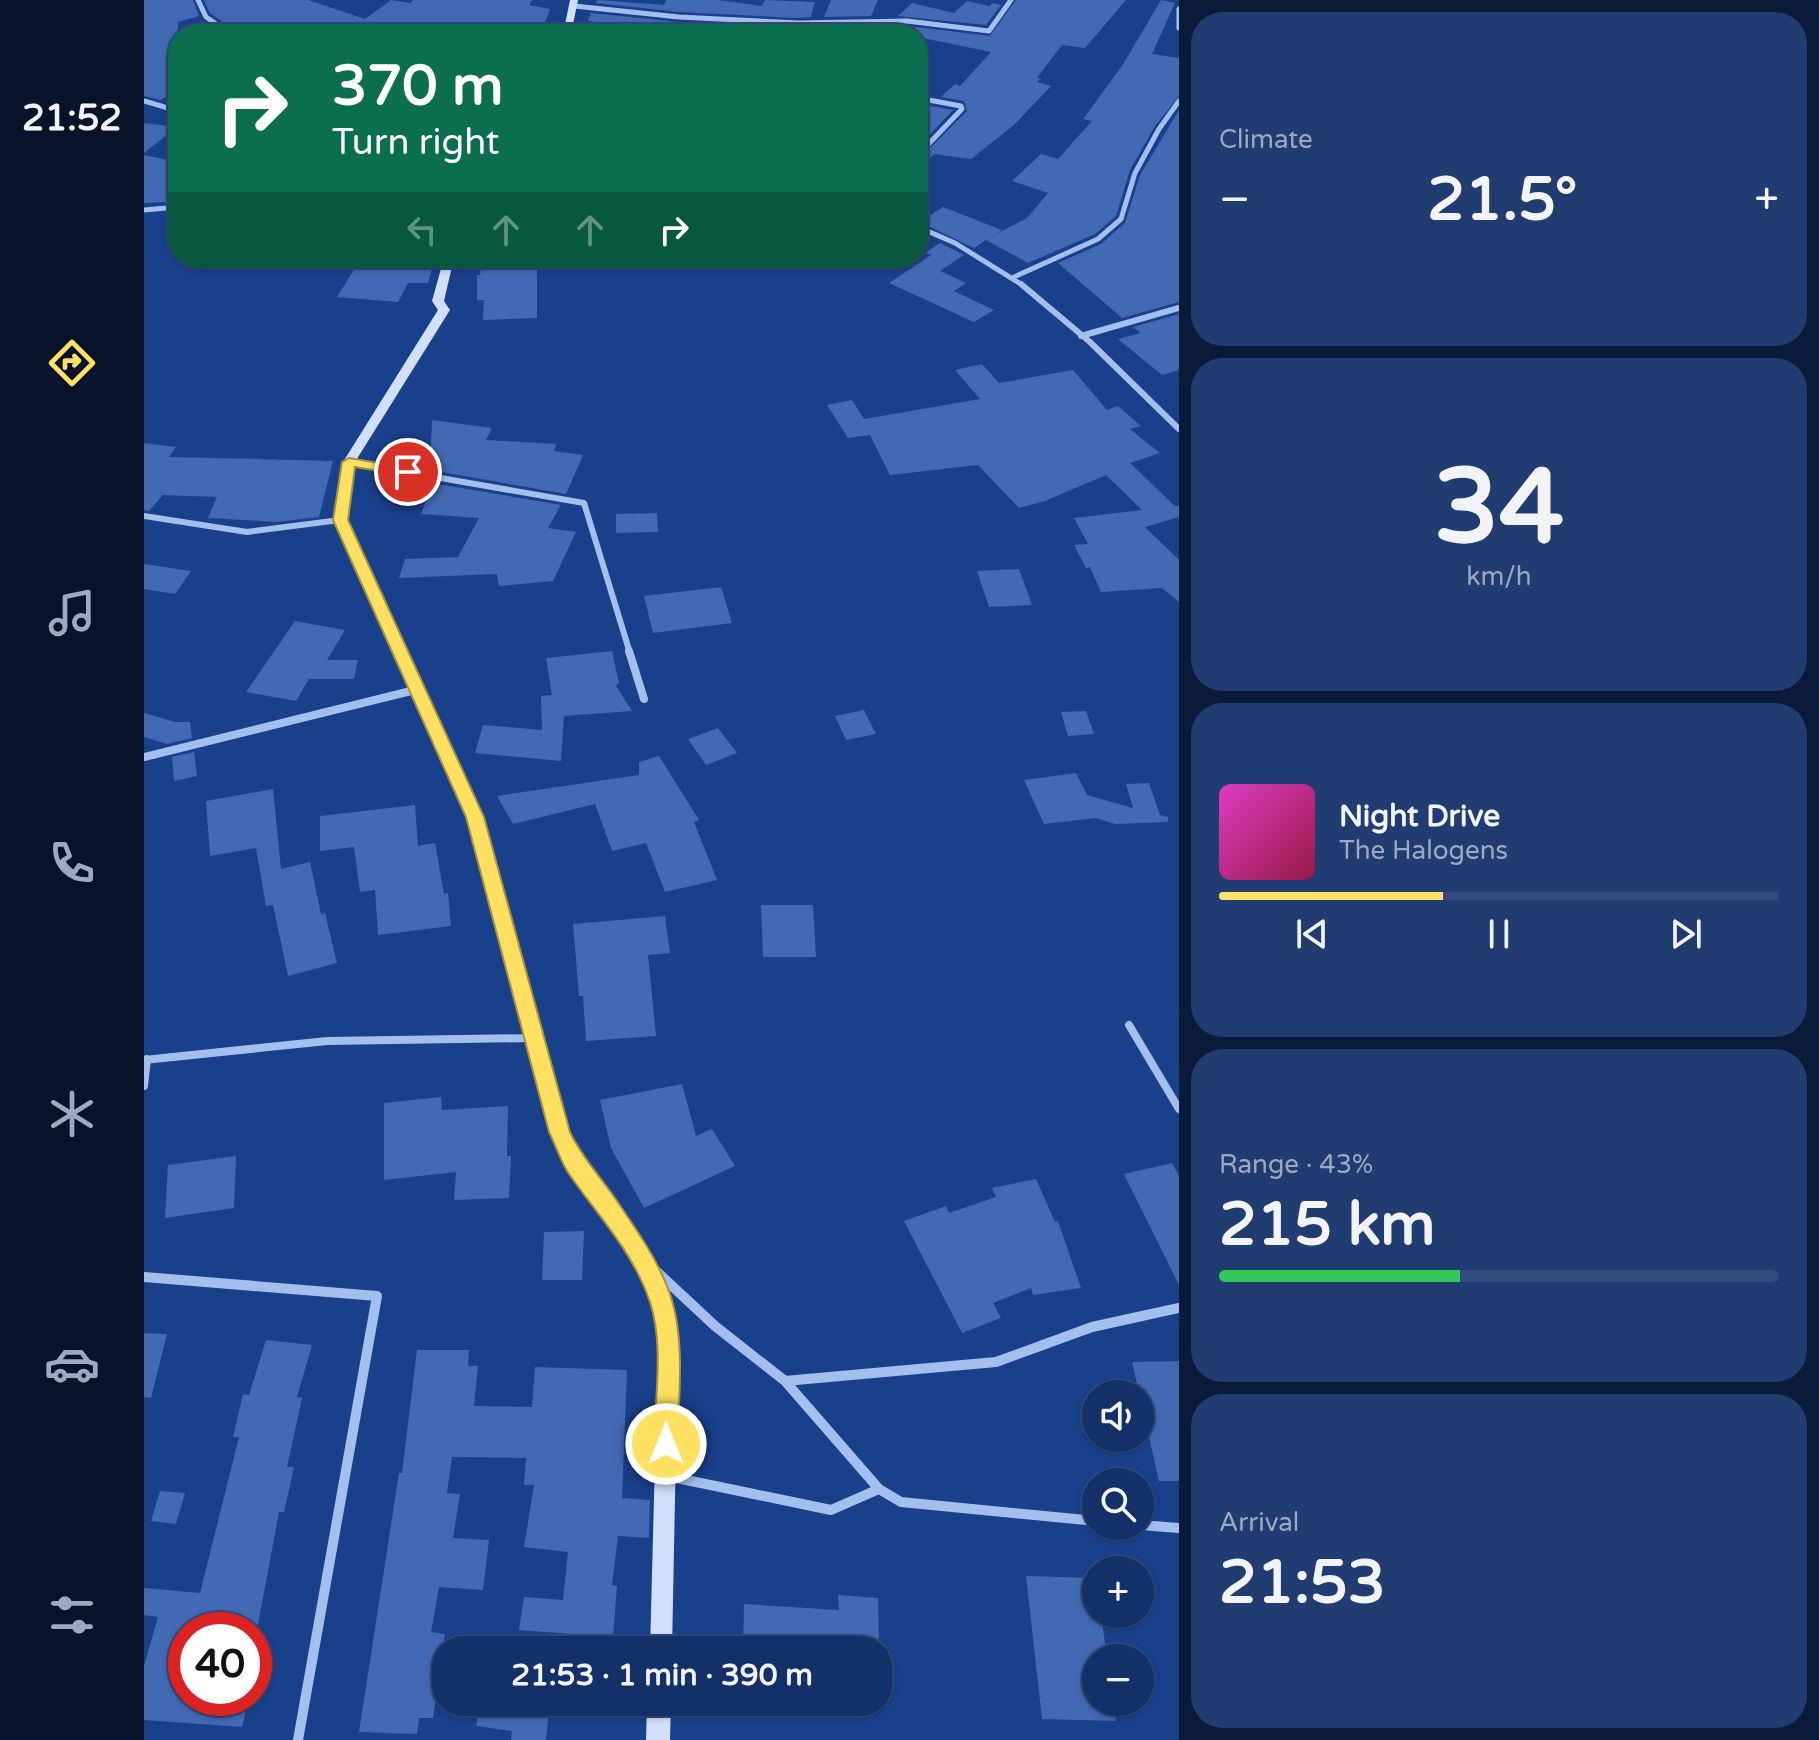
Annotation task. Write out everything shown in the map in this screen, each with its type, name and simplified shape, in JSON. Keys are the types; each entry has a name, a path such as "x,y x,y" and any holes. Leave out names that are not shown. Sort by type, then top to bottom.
{"street":[{"path":"198,0 198,6 213,24"},
{"path":"569,24 574,3 679,17 798,23 907,21 989,31 1011,0"},
{"path":"1179,9 1179,28"},
{"path":"928,100 961,106 962,109 928,145"},
{"path":"144,101 168,108"},
{"path":"1014,277 1098,239 1121,219 1135,173 1159,129 1179,101"},
{"path":"144,210 168,210"},
{"path":"928,231 946,237 1014,277 1179,429"},
{"path":"446,268 438,301 444,310 349,462 340,520 475,817 559,1132 574,1163 612,1210 640,1255 662,1303 668,1346 661,1636"},
{"path":"1081,336 1179,308"},
{"path":"349,462 584,503 644,699"},
{"path":"144,516 247,532 340,520"},
{"path":"144,757 419,689"},
{"path":"1129,1025 1179,1109"},
{"path":"144,1086 145,1060 327,1041 534,1038"},
{"path":"640,1255 715,1326 785,1381 879,1489 901,1502 1082,1520"},
{"path":"144,1277 377,1296 298,1740"},
{"path":"785,1381 996,1362 1092,1327 1179,1308"},
{"path":"666,1476 831,1510 879,1489"},
{"path":"1154,1526 1179,1528"},
{"path":"658,1740 659,1716"}],"building":[{"path":"144,0 193,0 199,16 178,24 168,24 168,95 161,100 144,96"},
{"path":"204,0 308,0 365,19 391,0 410,3 413,0 532,0 529,5 550,9 545,24 230,24 210,13"},
{"path":"597,0 664,5 666,0 718,0 762,6 765,0 815,2 811,17 798,18 679,12 596,3"},
{"path":"831,0 878,0 871,16 824,17"},
{"path":"1016,0 1126,0 1085,48 1062,45 1037,78 1041,79 1037,82 1051,86 1014,125 971,159 934,154 928,160 928,150 967,111 964,101 941,97 955,84 960,86 991,52 928,39 928,29 990,36"},
{"path":"1161,0 1175,3 1152,54 1179,58 1179,96 1155,126 1130,170 1116,216 1095,234 1028,263 986,240 974,248 928,226 928,217 943,207 1002,230 996,234 1027,218 1048,193 1012,181 1041,154 1058,159 1092,121 1083,119 1122,66"},
{"path":"967,1 1001,5 986,25 898,16 912,3 954,13"},
{"path":"591,13 721,24 591,24 593,21 588,21"},
{"path":"928,108 953,110 928,136"},
{"path":"1179,110 1179,302 1122,318 1058,263 1101,244 1125,223 1140,175"},
{"path":"144,123 168,126 168,134 144,153"},
{"path":"144,155 168,160 168,201 144,203"},
{"path":"940,243 964,255 940,271 966,283 954,291 994,310 974,322 889,283 912,268 928,268 928,257 931,255 928,251"},
{"path":"355,268 432,268 428,283 408,283 398,302 337,297"},
{"path":"481,268 537,268 537,318 483,320 484,300 477,300 477,275 480,275"},
{"path":"1179,314 1179,370 1162,375 1118,339 1141,333 1133,327"},
{"path":"982,364 999,383 1073,370 1107,410 1118,406 1141,426 1130,429 1160,453 1130,463 1175,506 1179,506 1179,517 1145,527 1179,560 1179,602 1162,588 1101,592 1090,567 1086,568 1074,545 1088,544 1074,518 1142,510 1106,475 1045,501 1019,508 978,465 890,475 870,435 848,438 827,405 852,400 864,419 980,399 955,370"},
{"path":"432,420 492,428 486,440 556,444 554,451 583,455 566,494 436,471 430,468"},
{"path":"144,443 176,447 169,457 333,461 319,517 276,522 208,518 217,497 163,495 149,511 144,510"},
{"path":"432,483 561,505 548,528 576,532 553,581 499,586 497,574 399,578 405,559 458,557 479,518 421,514"},
{"path":"657,513 658,532 616,533 616,514"},
{"path":"144,564 191,571 175,594 144,589"},
{"path":"1019,569 1032,605 989,607 977,571"},
{"path":"721,587 732,623 653,633 644,596"},
{"path":"295,621 345,630 327,660 358,660 354,679 309,679 296,701 246,692"},
{"path":"612,651 619,683 616,686 632,711 564,716 561,761 475,753 483,725 542,730 541,696 552,695 546,658"},
{"path":"864,710 876,734 846,740 835,716"},
{"path":"1086,711 1094,734 1068,736 1061,712"},
{"path":"144,713 175,722 190,722 192,738 167,744 144,737"},
{"path":"718,728 737,753 706,765 688,739"},
{"path":"194,752 197,776 174,781 172,757"},
{"path":"659,756 699,820 694,822 717,880 665,892 646,843 612,851 595,804 513,824 497,796 639,775 639,762"},
{"path":"1076,773 1087,795 1133,808 1126,784 1149,783 1160,815 1168,817 1168,822 1115,824 1096,818 1044,824 1024,780"},
{"path":"273,789 281,869 310,862 321,914 325,913 337,963 288,976 273,905 266,906 256,848 210,856 206,801"},
{"path":"415,805 418,846 435,843 444,894 448,893 451,926 378,935 375,890 360,892 354,847 320,851 320,816"},
{"path":"761,905 813,905 816,957 763,957"},
{"path":"665,916 670,953 648,955 656,1036 586,1041 573,924"},
{"path":"682,1084 696,1136 712,1129 735,1166 644,1208 611,1148 600,1100"},
{"path":"441,1097 442,1110 508,1106 507,1156 511,1156 509,1198 454,1200 456,1172 384,1180 384,1103"},
{"path":"236,1156 234,1208 165,1218 168,1165"},
{"path":"1172,1163 1179,1176 1179,1285 1124,1174"},
{"path":"1036,1179 1055,1222 1058,1221 1081,1288 1033,1295 1031,1288 993,1303 1001,1318 962,1333 904,1221 946,1206 949,1213 996,1197 992,1188"},
{"path":"584,1231 582,1280 542,1280 544,1232"},
{"path":"144,1333 167,1334 151,1398 144,1397"},
{"path":"266,1340 312,1345 297,1397 302,1398 287,1467 294,1467 284,1512 279,1512 260,1612 168,1612 168,1716 245,1716 242,1727 144,1720 144,1666 158,1617 144,1615 144,1588 200,1593 239,1437 233,1437 243,1394 249,1395"},
{"path":"417,1350 469,1350 468,1366 478,1366 474,1406 532,1407 535,1367 627,1370 622,1498 650,1500 649,1538 618,1536 612,1585 617,1586 613,1636 519,1630 524,1597 563,1600 568,1552 524,1547 534,1485 524,1485 526,1458 452,1457 447,1493 460,1494 453,1538 489,1540 483,1590 439,1587 431,1632 445,1634 432,1636 433,1718 419,1718 417,1734 359,1732 399,1473 402,1473"},
{"path":"1179,1361 1179,1481 1159,1481 1152,1452 1154,1380 1136,1380 1132,1362"},
{"path":"160,1491 185,1493 176,1524 151,1521"},
{"path":"1026,1576 1082,1578 1082,1628 1103,1628 1105,1644 1082,1644 1082,1716 1115,1716 1116,1721 1042,1719"},
{"path":"838,1595 878,1598 879,1636 743,1636 744,1604 839,1610"},
{"path":"478,1716 549,1716 546,1740 511,1740 512,1731 476,1726"}],"route":[{"path":"408,472 349,462 340,520 475,817 559,1132 574,1163 612,1210 640,1255 662,1303 668,1346 666,1444"}]}
